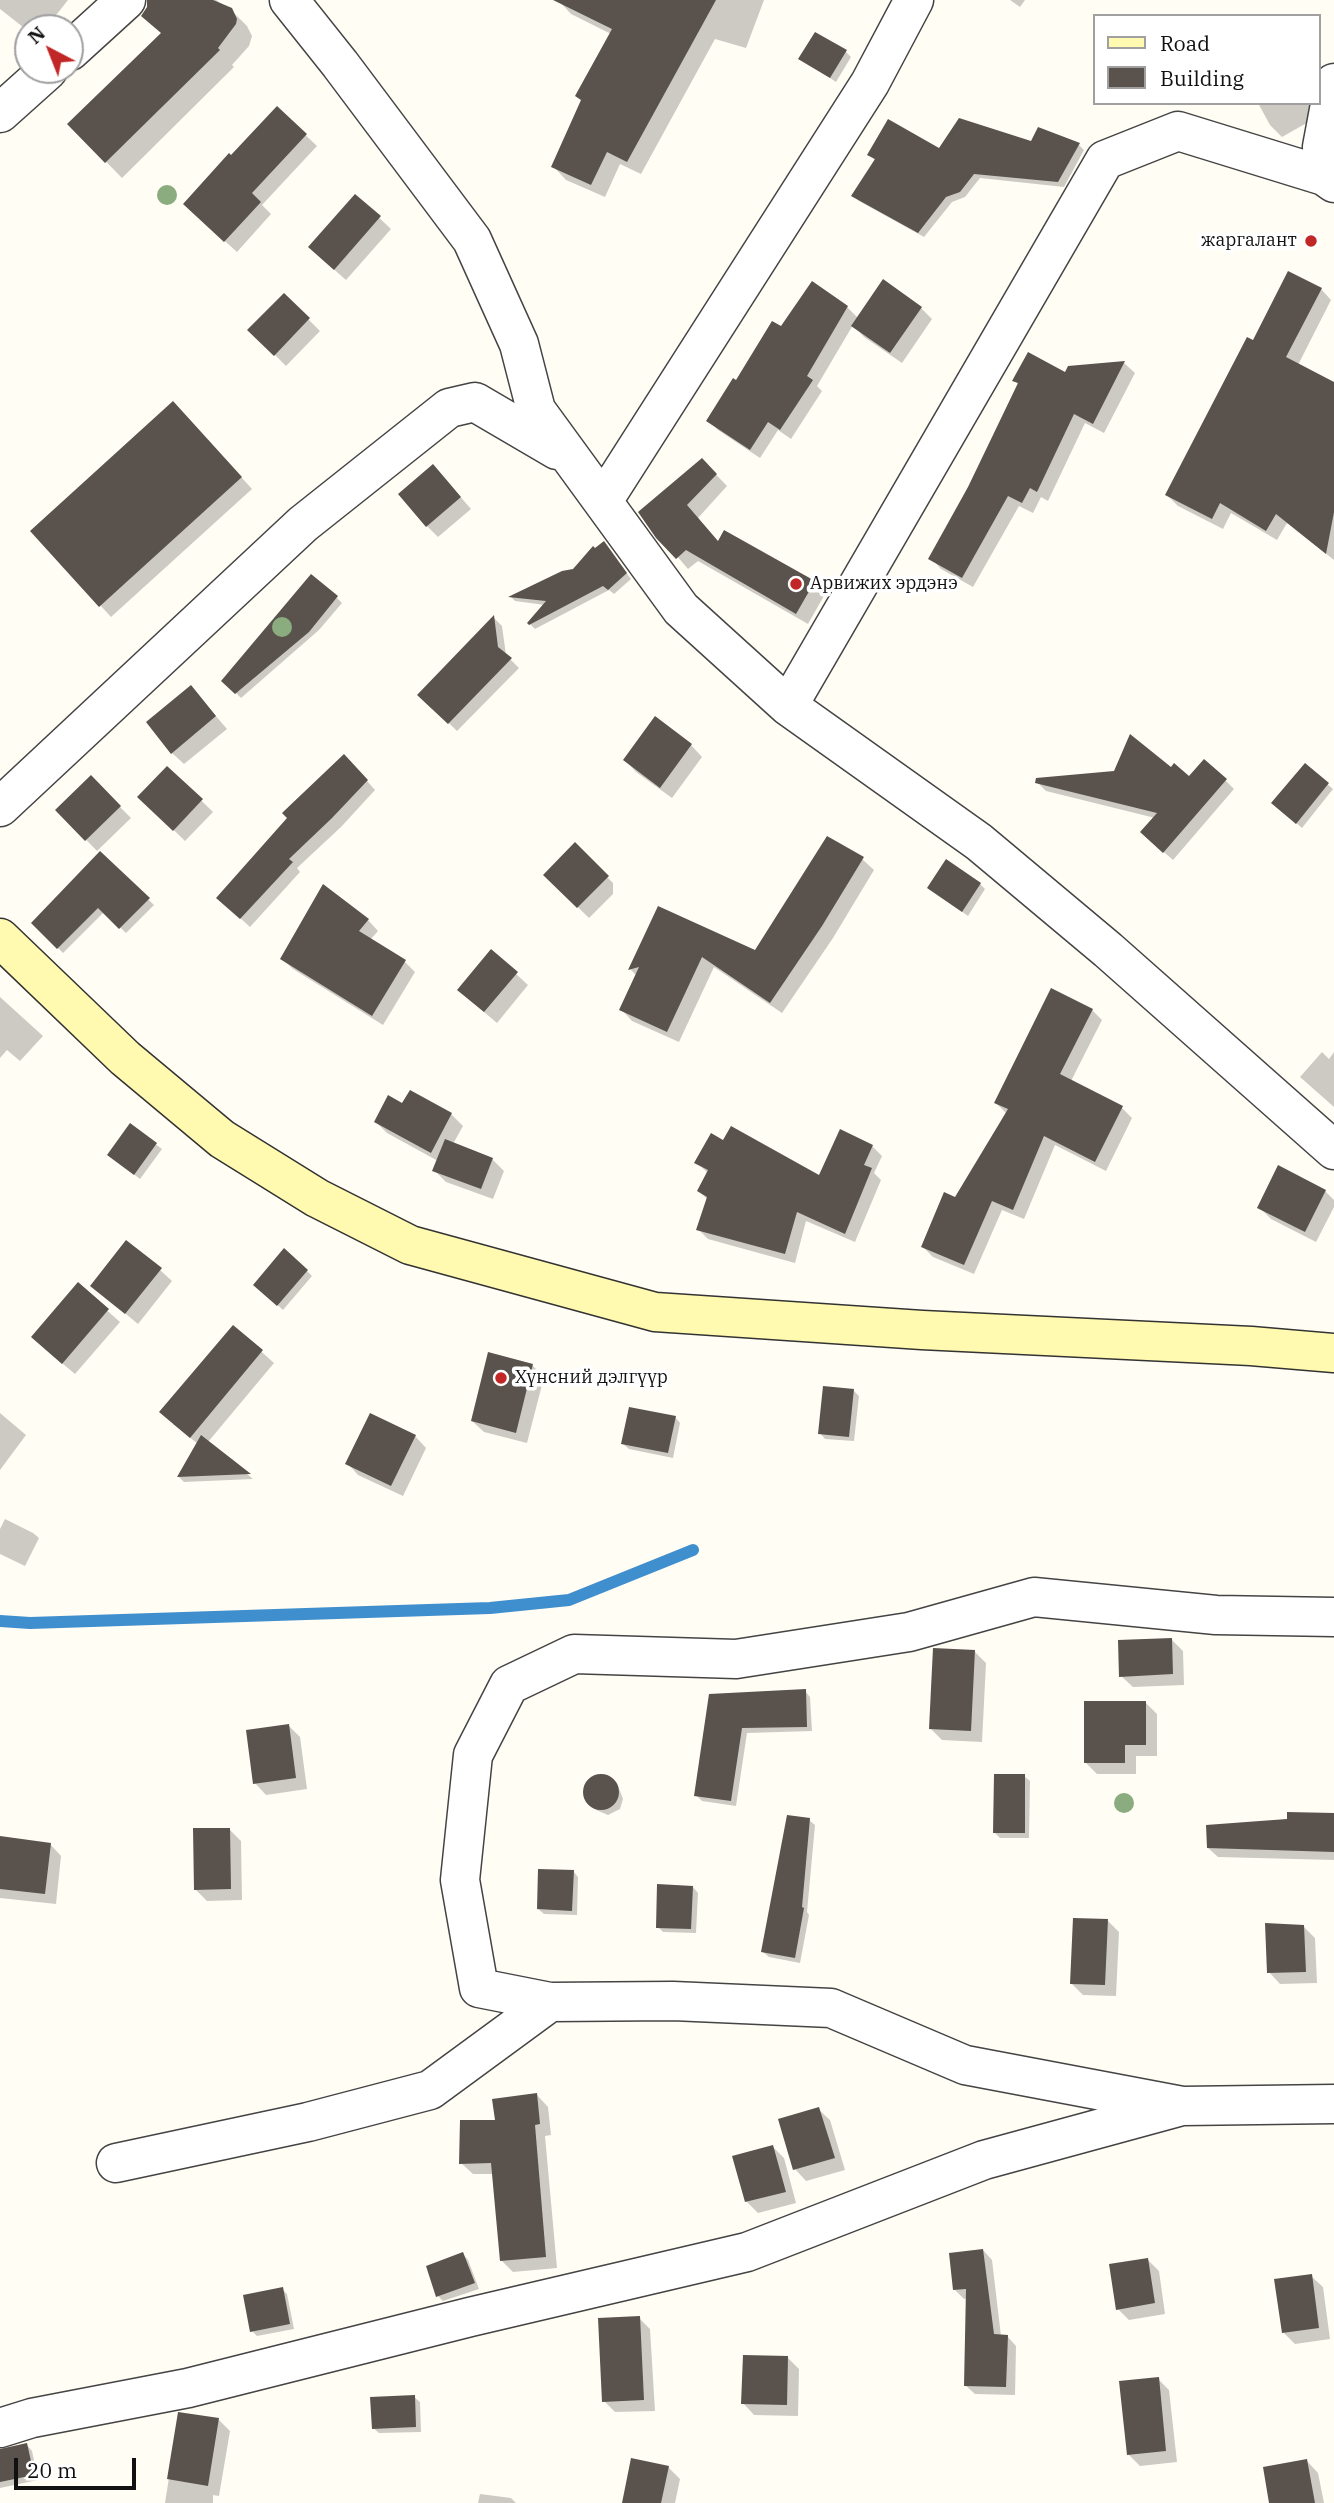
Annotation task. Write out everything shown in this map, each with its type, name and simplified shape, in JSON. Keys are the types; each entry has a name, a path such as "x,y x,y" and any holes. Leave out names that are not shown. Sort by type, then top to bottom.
{"street":[{"path":"84,38 127,0"},
{"path":"289,0 472,240 519,344 536,410 681,609 788,706 979,842 1108,950 1334,1150"},
{"path":"603,501 870,83 914,0"},
{"path":"788,706 1105,160 1178,131 1329,179 1322,147 1334,83"},
{"path":"0,113 32,84"},
{"path":"0,807 303,524 449,408 475,402 537,436 575,462"},
{"path":"0,938 125,1058 222,1139 317,1198 410,1245 654,1312 1334,1353"},
{"path":"1334,1617 1216,1615 1034,1597 909,1632 736,1659 574,1654 509,1685 473,1755 460,1880 479,1988 550,2002 673,2001 831,2008 965,2065 1182,2106 1334,2104"},
{"path":"116,2163 308,2122 430,2090 550,2002"},
{"path":"0,2428 32,2418 188,2388 747,2252 984,2160 1182,2106"}],"building":[{"path":"147,0 213,0 232,8 237,19 236,24 218,48 220,50 105,163 67,124 161,33 141,16 147,7"},
{"path":"553,0 716,0 627,162 607,152 591,185 551,167 581,100 575,96 612,29"},
{"path":"815,32 847,50 830,78 798,59"},
{"path":"277,106 307,134 252,193 261,202 224,242 183,204 229,153 231,155"},
{"path":"959,118 1031,141 1038,127 1080,143 1058,182 974,174 960,192 946,197 918,233 851,196 875,159 867,155 888,119 939,148"},
{"path":"355,194 381,216 334,270 308,247"},
{"path":"1288,271 1322,288 1286,357 1334,382 1334,512 1326,554 1276,514 1266,531 1220,503 1212,519 1165,495 1247,337 1253,340"},
{"path":"883,279 922,307 890,353 851,326"},
{"path":"812,281 848,306 807,376 813,380 780,430 768,422 750,450 706,421 733,378 736,380 772,321 781,326"},
{"path":"284,293 310,318 274,356 247,330"},
{"path":"1028,352 1065,372 1068,366 1125,361 1093,424 1074,414 1037,492 1030,488 1022,503 1008,496 962,578 928,559 968,487 1018,383 1012,381"},
{"path":"173,401 242,477 99,607 30,531"},
{"path":"702,458 717,474 687,505 718,541 724,530 815,581 796,614 686,550 676,559 656,538 638,512"},
{"path":"433,464 461,497 426,527 398,494"},
{"path":"604,541 627,573 608,590 603,586 529,625 527,623 546,601 508,597 562,571 573,569 593,546 595,548"},
{"path":"311,574 338,596 309,632 235,694 221,681"},
{"path":"494,615 498,647 512,658 448,724 417,695"},
{"path":"191,685 216,716 171,754 146,722"},
{"path":"655,716 692,744 660,788 623,760"},
{"path":"1130,734 1171,767 1174,763 1189,776 1204,759 1227,779 1163,853 1140,832 1157,813 1035,783 1036,778 1114,771"},
{"path":"344,754 368,780 289,859 293,862 240,919 216,898 287,818 282,813"},
{"path":"1305,763 1329,783 1296,824 1271,803"},
{"path":"167,766 203,799 173,831 137,797"},
{"path":"91,775 121,806 85,841 55,810"},
{"path":"827,836 864,857 770,1003 702,957 667,1032 619,1010 639,967 628,970 658,906 755,950"},
{"path":"575,842 609,876 577,908 543,875"},
{"path":"100,851 150,898 119,929 98,908 57,949 31,923"},
{"path":"946,859 981,883 962,912 927,888"},
{"path":"323,884 369,919 359,931 406,960 372,1016 280,959"},
{"path":"491,949 518,972 484,1012 457,990"},
{"path":"1051,988 1093,1009 1060,1074 1123,1106 1095,1162 1044,1136 1013,1210 992,1201 964,1265 921,1247 944,1192 955,1197 1008,1109 994,1103"},
{"path":"410,1090 452,1113 431,1153 374,1122 388,1095 402,1103"},
{"path":"130,1123 157,1143 134,1175 107,1155"},
{"path":"731,1126 819,1175 840,1129 873,1145 864,1165 872,1168 845,1234 797,1212 785,1254 696,1230 707,1197 697,1191 708,1170 694,1163 711,1133 723,1140"},
{"path":"445,1139 493,1158 481,1189 432,1171"},
{"path":"1278,1165 1326,1190 1305,1232 1257,1208"},
{"path":"126,1240 162,1268 125,1314 90,1286"},
{"path":"284,1248 308,1270 277,1306 253,1285"},
{"path":"78,1282 109,1309 62,1364 31,1337"},
{"path":"233,1325 263,1350 190,1438 159,1412"},
{"path":"488,1352 533,1364 516,1433 471,1421"},
{"path":"823,1386 854,1389 849,1437 818,1434"},
{"path":"629,1407 676,1416 668,1453 621,1444"},
{"path":"370,1413 416,1435 391,1486 345,1464"},
{"path":"201,1435 251,1474 177,1477"},
{"path":"1172,1638 1173,1674 1119,1677 1118,1640"},
{"path":"933,1648 975,1650 971,1731 929,1729"},
{"path":"806,1689 807,1727 742,1728 731,1801 694,1796 709,1694"},
{"path":"1084,1701 1146,1701 1146,1745 1125,1745 1125,1763 1084,1763"},
{"path":"289,1724 296,1778 253,1784 246,1730"},
{"path":"601,1774 613,1780 619,1792 613,1804 601,1810 589,1804 583,1792 589,1780"},
{"path":"994,1774 1025,1774 1025,1833 993,1833"},
{"path":"1287,1812 1334,1813 1334,1852 1207,1848 1206,1825 1287,1819"},
{"path":"787,1815 810,1818 804,1908 795,1958 761,1952"},
{"path":"193,1828 230,1828 231,1889 194,1890"},
{"path":"0,1836 51,1843 45,1894 0,1889"},
{"path":"538,1869 574,1870 572,1911 537,1909"},
{"path":"657,1884 693,1886 691,1929 656,1928"},
{"path":"1073,1918 1108,1919 1105,1985 1070,1984"},
{"path":"1265,1923 1304,1925 1306,1972 1267,1973"},
{"path":"537,2093 540,2124 535,2125 546,2257 500,2261 491,2163 459,2164 460,2120 495,2120 492,2099"},
{"path":"819,2107 835,2158 793,2170 778,2119"},
{"path":"773,2145 786,2192 745,2202 732,2156"},
{"path":"983,2249 994,2334 1008,2335 1006,2387 964,2386 966,2289 953,2290 949,2253"},
{"path":"463,2252 475,2283 436,2297 426,2266"},
{"path":"1148,2258 1155,2303 1116,2310 1109,2264"},
{"path":"1312,2274 1319,2328 1282,2333 1274,2279"},
{"path":"283,2287 290,2324 250,2332 243,2295"},
{"path":"640,2316 644,2400 602,2402 598,2318"},
{"path":"743,2355 788,2356 787,2405 741,2404"},
{"path":"1159,2377 1166,2451 1127,2455 1119,2381"},
{"path":"415,2395 416,2427 372,2429 370,2397"},
{"path":"178,2412 219,2418 208,2486 167,2479"},
{"path":"27,2443 34,2475 0,2482 0,2449"},
{"path":"631,2458 669,2466 661,2503 622,2503"},
{"path":"1307,2459 1315,2503 1269,2503 1263,2467"}],"waterway":[{"path":"0,1621 30,1623 490,1608 569,1600 693,1550"}],"place":[{"name":"жаргалант","path":"1311,241"},
{"name":"Арвижих эрдэнэ","path":"796,584"},
{"name":"Хүнсний дэлгүүр","path":"501,1378"}]}
